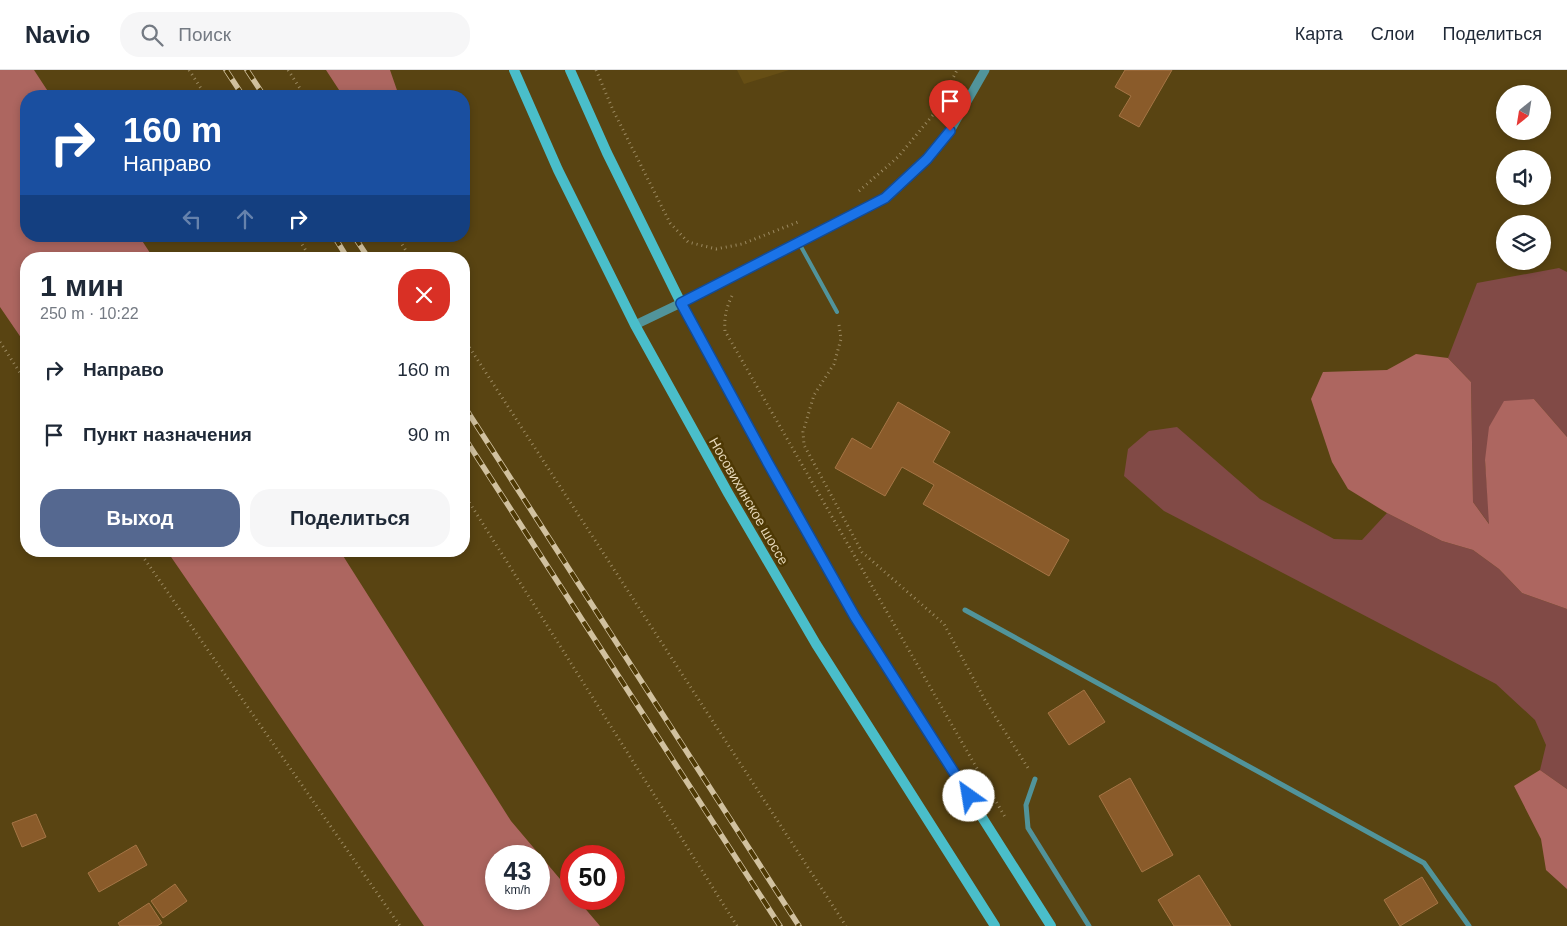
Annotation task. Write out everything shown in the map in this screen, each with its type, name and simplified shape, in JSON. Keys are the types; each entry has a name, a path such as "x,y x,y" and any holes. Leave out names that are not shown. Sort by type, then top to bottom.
{"main road":[{"name":"Носовихинское шоссе","path":"514,70 558,170 635,325 728,493 816,644 995,926"},
{"path":"570,70 607,153 681,303 768,463 855,617 1051,926"}],"street":[{"path":"635,325 885,198 927,159 950,131 986,70"},
{"path":"965,610 1424,863 1470,926"},
{"path":"1035,779 1026,805 1028,828 1089,926"}],"lane":[{"path":"799,243 837,312"}],"path":[{"path":"189,70 202,90"},
{"path":"288,70 302,90"},
{"path":"596,70 613,110 670,223 688,242 716,249 742,244 803,220"},
{"path":"853,196 898,157 937,110 957,70"},
{"path":"735,291 728,305 724,320 725,331 1006,818"},
{"path":"837,312 841,338 834,364 814,395 803,432 804,445 862,552 944,624 986,702 1035,779"},
{"path":"0,342 20,373"},
{"path":"470,348 846,926"},
{"path":"470,503 737,926"},
{"path":"143,557 400,926"}],"shaded area":[{"path":"0,70 34,70 47,90 20,90 20,242 143,242 149,252 20,252 20,336 0,307"},
{"path":"326,70 390,70 397,90 339,90"},
{"path":"737,70 789,70 744,84"},
{"path":"1559,268 1567,272 1567,437 1534,399 1485,460 1490,525 1473,502 1471,382 1448,358 1477,283"},
{"path":"1416,354 1448,358 1471,382 1473,502 1489,524 1485,460 1489,427 1504,401 1534,399 1567,437 1567,609 1522,593 1499,569 1473,550 1442,541 1387,513 1348,489 1332,462 1311,399 1323,372 1387,370"},
{"path":"1177,427 1260,499 1334,539 1362,540 1387,513 1442,541 1473,550 1499,569 1522,593 1567,609 1567,789 1540,770 1546,745 1535,720 1496,684 1164,511 1124,476 1128,449 1149,431"},
{"path":"171,557 344,557 511,821 531,845 485,845 485,910 550,910 550,867 560,879 560,910 586,910 600,926 424,926"},
{"path":"1540,770 1567,789 1567,889 1546,870 1541,839 1514,786"}],"building":[{"path":"1125,70 1172,70 1139,127 1119,116 1131,96 1115,87"},
{"path":"898,402 950,432 933,462 1069,540 1049,576 923,504 934,485 902,467 885,496 835,468 852,438 871,449"},
{"path":"1084,690 1105,722 1069,745 1048,713"},
{"path":"1130,778 1173,855 1142,872 1099,796"},
{"path":"36,814 46,837 22,847 12,823"},
{"path":"136,845 147,865 99,892 88,873"},
{"path":"1199,875 1231,926 1174,926 1158,900"},
{"path":"1422,877 1438,903 1400,926 1384,900"},
{"path":"175,884 187,901 163,918 151,901"},
{"path":"149,903 162,923 157,926 120,926 118,923"}],"railway":[{"path":"226,70 239,90"},
{"path":"247,70 260,90"},
{"path":"338,242 344,252"},
{"path":"358,242 364,252"},
{"path":"470,415 799,926"},
{"path":"470,446 780,926"}],"route":[{"path":"950,131 927,159 885,198 681,303 855,617 969,796"}]}
